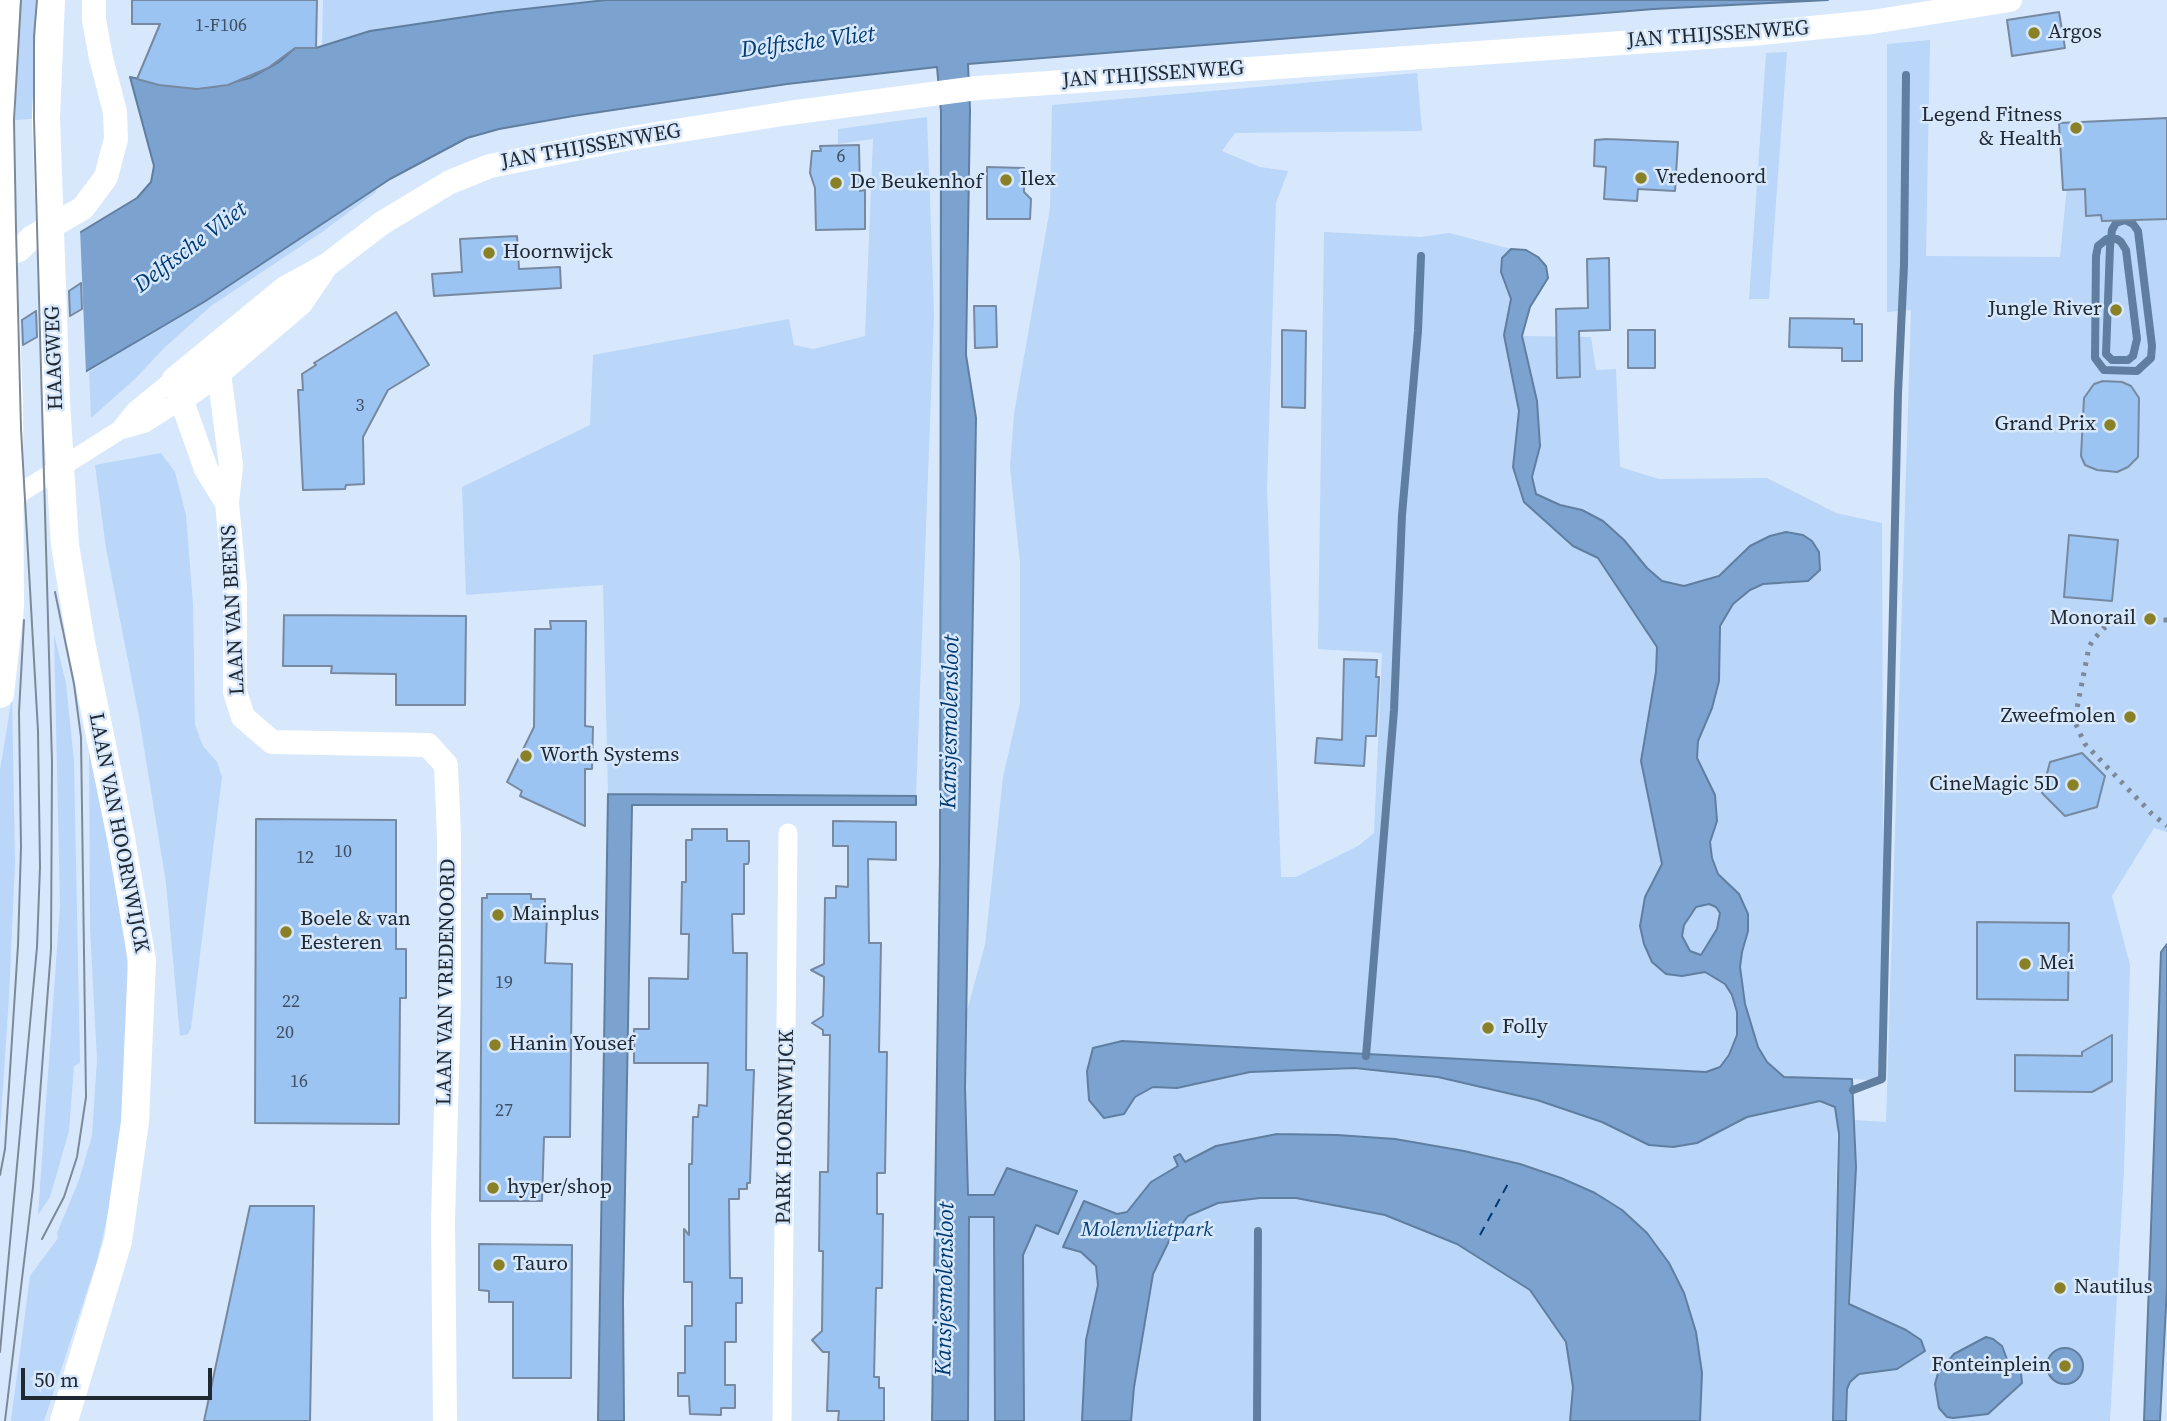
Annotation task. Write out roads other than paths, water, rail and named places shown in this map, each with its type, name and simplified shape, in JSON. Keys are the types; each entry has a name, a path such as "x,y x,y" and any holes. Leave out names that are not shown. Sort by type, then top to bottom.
{"main road":[{"path":"0,694 10,607 5,514 9,403 2,234 1,122 6,0"},
{"name":"HAAGWEG","path":"51,0 46,118 62,489"},
{"name":"LAAN VAN HOORNWIJCK","path":"62,489 65,545 81,642 121,838 142,960 135,1122 118,1241 64,1421"}],"street":[{"path":"0,256 19,250 32,238 83,208 106,177 116,139 115,112 101,58 94,20 94,0"},
{"name":"JAN THIJSSENWEG","path":"178,390 301,303 327,265 382,223 450,182 490,166 625,139 977,88 1751,34 1872,22 2010,0"},
{"path":"0,230 32,238"},
{"name":"LAAN VAN BEENS","path":"212,364 231,465 227,503 235,588 235,692 243,717"},
{"path":"5,514 120,430 145,424 178,390"},
{"name":"LAAN VAN BEENS","path":"178,390 206,469 227,503"},
{"name":"LAAN VAN VREDENOORD","path":"243,717 272,742 428,745 446,765 449,850 443,1221 444,1421"},
{"name":"PARK HOORNWIJCK","path":"782,1421 788,833"}],"water":[{"path":"606,0 1828,0 1654,9 968,64 970,110 966,355 976,418 965,1088 968,1195 994,1195 1007,1168 1077,1191 1058,1234 1036,1225 1023,1255 1024,1421 995,1421 994,1217 969,1217 968,1421 932,1421 940,861 941,112 937,67 787,84 573,116 499,129 467,138 390,179 204,302 0,422 36,259 137,198 151,182 154,166 130,77 168,85 213,87 250,78 279,62 295,48 316,48 370,31 498,12"},
{"path":"1511,249 1526,250 1546,266 1548,278 1530,307 1522,336 1537,401 1540,446 1532,477 1536,494 1560,505 1582,510 1603,521 1662,581 1684,586 1719,576 1750,546 1770,536 1786,532 1803,535 1812,541 1819,552 1820,570 1808,581 1763,584 1750,590 1733,604 1720,626 1719,681 1712,708 1698,741 1697,758 1715,795 1717,821 1710,842 1712,858 1718,874 1739,894 1748,914 1748,931 1740,967 1745,1004 1758,1047 1767,1062 1784,1077 1852,1079 1856,1167 1849,1304 1906,1330 1921,1340 1925,1351 1897,1369 1859,1374 1847,1389 1846,1421 1833,1421 1839,1134 1835,1107 1820,1101 1747,1117 1697,1143 1673,1147 1649,1145 1602,1122 1537,1100 1438,1077 1355,1068 1250,1072 1177,1088 1153,1087 1135,1097 1124,1114 1104,1118 1089,1100 1087,1071 1093,1048 1122,1041 1706,1072 1720,1067 1729,1055 1737,1035 1737,1012 1732,995 1725,984 1705,972 1682,976 1666,974 1652,962 1644,944 1640,926 1645,897 1662,864 1641,761 1656,672 1657,647 1598,558 1573,546 1524,502 1513,467 1519,411 1504,335 1511,299 1501,272 1502,258","holes":["1709,904 1716,907 1720,913 1717,929 1701,955 1690,951 1682,936 1684,925 1696,907"]},
{"path":"608,794 916,796 916,805 632,805 623,1300 624,1421 598,1421"},
{"path":"2167,944 2167,1287 2160,1421 2144,1421 2161,952"},
{"path":"1277,1134 1395,1139 1464,1151 1520,1164 1561,1178 1595,1193 1622,1210 1647,1233 1669,1263 1684,1293 1696,1332 1702,1373 1700,1421 1570,1421 1573,1387 1566,1342 1530,1290 1457,1244 1385,1215 1296,1198 1260,1198 1218,1203 1188,1216 1169,1241 1153,1274 1131,1421 1082,1421 1086,1340 1098,1285 1096,1266 1081,1252 1063,1247 1084,1201 1117,1214 1127,1212 1151,1182 1178,1166 1174,1157 1180,1154 1185,1162 1216,1146"},
{"path":"1986,1337 2002,1346 2008,1362 2021,1373 2022,1383 1988,1414 1947,1417 1939,1408 1935,1384 1938,1373 1954,1354"},
{"name":"Fonteinplein","path":"2065,1348 2078,1353 2083,1366 2078,1379 2065,1384 2052,1379 2047,1366 2052,1353"}],"waterway":[{"path":"1853,1090 1882,1079 1898,393 1904,265 1906,75"},
{"name":"Jungle River","path":"2112,230 2110,247 2106,354 2112,360 2128,360 2133,356 2137,339 2126,250 2117,239 2107,239 2098,246 2096,256 2095,358 2104,370 2137,371 2151,358 2152,346 2138,231 2133,224 2125,220 2116,223 2112,230"},
{"path":"1366,1056 1394,710 1402,515 1418,331 1421,256"},
{"path":"1257,1421 1258,1231"}],"tram line":[{"path":"0,1352 37,947 40,867 38,731 21,429 16,229 14,120 21,0"},
{"path":"5,1421 33,1187 51,949 52,762 34,119 37,0"},
{"path":"42,1239 64,1197 77,1157 86,1097 81,737 74,684 55,592"},
{"path":"0,1175 5,1149 18,945 21,847 19,712 24,620"}],"railway":[{"path":"2167,620 2122,619 2104,628 2089,647 2075,718 2085,744 2152,814 2167,826"}],"place":[{"name":"Argos","path":"2034,33"},
{"name":"Legend Fitness & Health","path":"2076,128"},
{"name":"Vredenoord","path":"1641,178"},
{"name":"Ilex","path":"1006,180"},
{"name":"De Beukenhof","path":"836,183"},
{"name":"Hoornwijck","path":"489,253"},
{"name":"Jungle River","path":"2116,310"},
{"name":"Grand Prix","path":"2110,425"},
{"name":"Monorail","path":"2150,619"},
{"name":"Zweefmolen","path":"2130,717"},
{"name":"Worth Systems","path":"526,756"},
{"name":"CineMagic 5D","path":"2073,785"},
{"name":"Mainplus","path":"498,915"},
{"name":"Boele & van Eesteren","path":"286,932"},
{"name":"Mei","path":"2025,964"},
{"name":"Folly","path":"1488,1028"},
{"name":"Hanin Yousef","path":"495,1045"},
{"name":"hyper/shop","path":"493,1188"},
{"name":"Tauro","path":"499,1265"},
{"name":"Nautilus","path":"2060,1288"},
{"name":"Fonteinplein","path":"2065,1366"}],"water label":[{"name":"Delftsche Vliet","path":"808,43"},
{"name":"Delftsche Vliet","path":"191,248"},
{"name":"Kansjesmolensloot","path":"951,722"},
{"name":"Kansjesmolensloot","path":"946,1289"}],"park label":[{"name":"Molenvlietpark","path":"1147,1231"}]}
